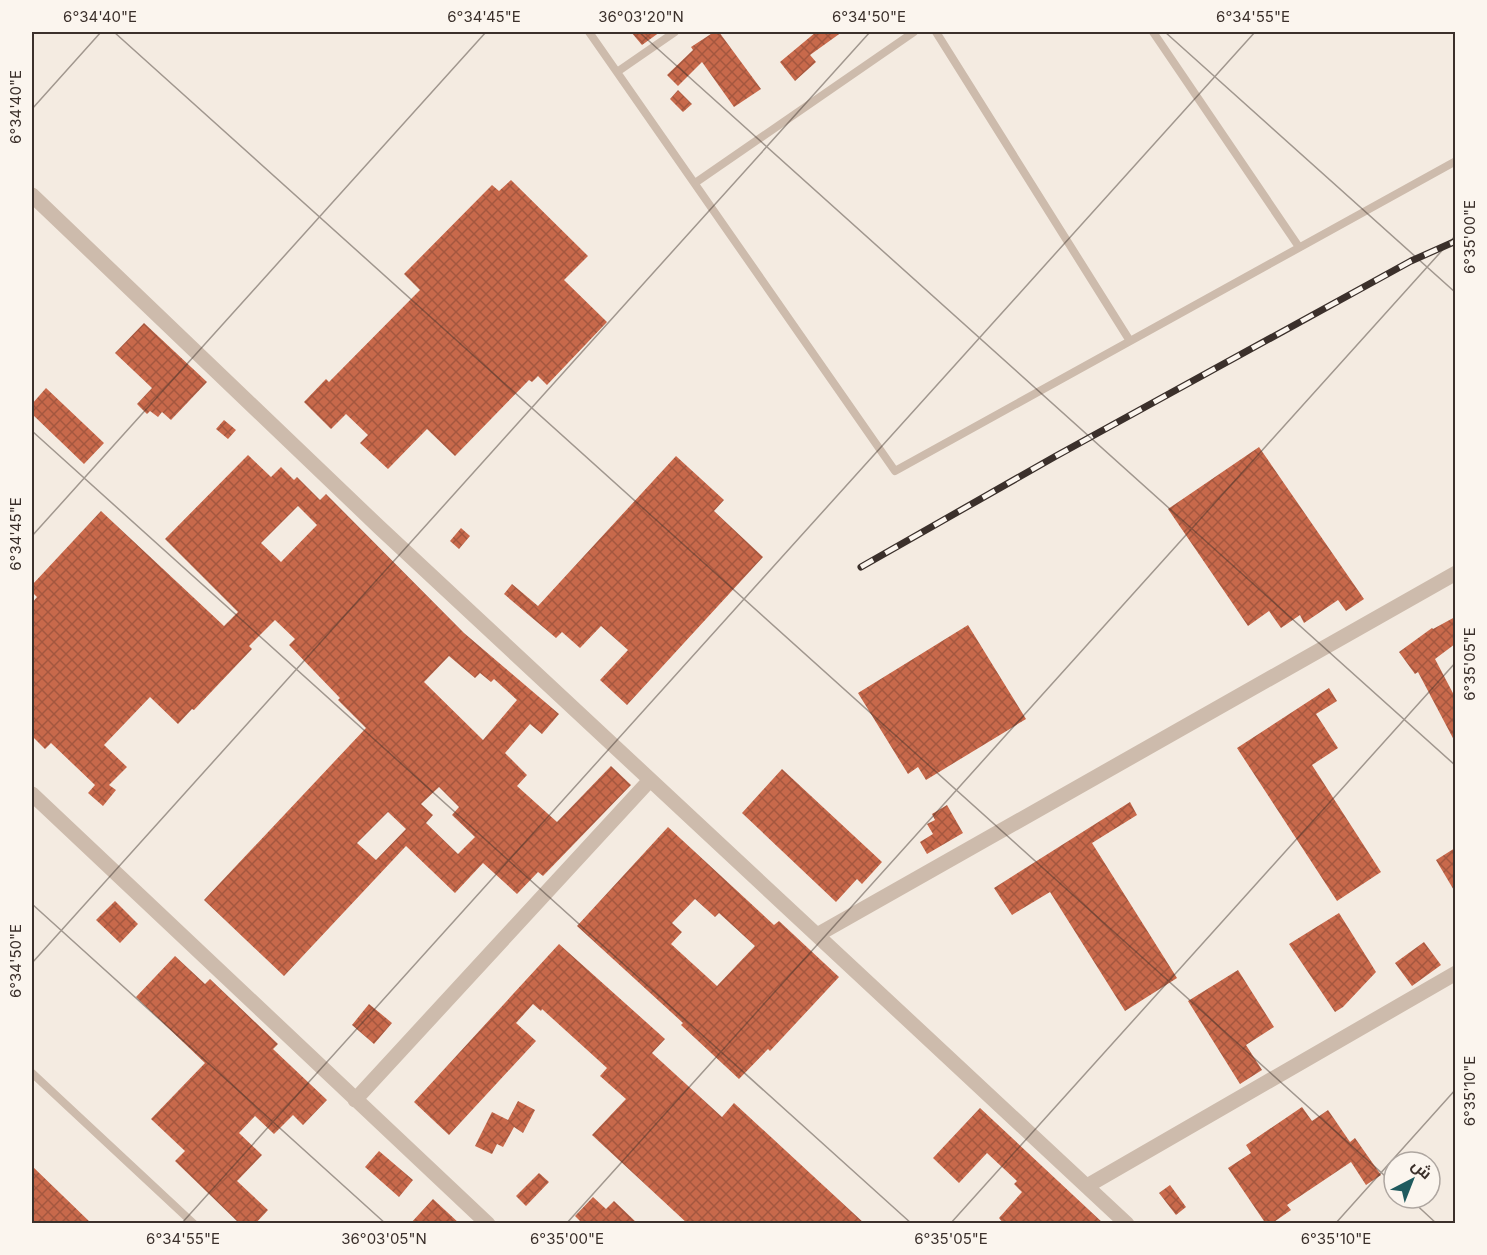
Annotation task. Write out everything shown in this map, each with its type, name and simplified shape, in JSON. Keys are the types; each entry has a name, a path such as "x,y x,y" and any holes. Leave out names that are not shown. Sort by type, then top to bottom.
{"street":[{"path":"32,195 388,535 1127,1224"},
{"path":"817,935 1455,573"},
{"path":"355,1100 650,780"},
{"path":"32,794 488,1224"},
{"path":"1087,1186 1455,973"}],"lane":[{"path":"589,32 895,471 1455,161"},
{"path":"617,72 675,32"},
{"path":"695,183 914,32"},
{"path":"936,32 1130,341"},
{"path":"1153,32 1299,247"},
{"path":"32,1073 194,1224"}],"building":[{"path":"631,32 660,32 642,45"},
{"path":"714,32 719,32 761,89 734,107 702,62 678,86 667,75 693,50 691,47"},
{"path":"816,32 842,32 810,55 816,62 795,81 780,62"},
{"path":"678,90 692,104 683,112 670,99"},
{"path":"511,180 588,256 564,280 607,322 547,385 538,376 532,382 529,380 455,456 427,429 388,469 360,443 368,435 346,414 331,429 304,402 326,379 329,382 420,290 404,274 492,185 499,191"},
{"path":"144,323 207,382 171,420 162,412 158,417 150,411 147,414 137,404 152,388 115,353"},
{"path":"46,388 104,443 84,464 32,414 32,404"},
{"path":"224,420 236,430 228,439 216,429"},
{"path":"1259,447 1364,599 1346,611 1338,600 1304,623 1300,615 1281,628 1269,611 1248,626 1168,509"},
{"path":"248,455 271,477 281,467 294,480 297,477 320,500 326,494 464,633 559,714 542,734 530,724 505,753 527,775 517,786 557,822 611,766 631,785 543,876 538,872 517,894 483,863 455,893 406,846 284,976 204,900 366,728 289,645 295,639 275,620 249,646 252,649 178,724 150,697 104,745 127,767 109,785 116,790 103,806 88,793 95,785 51,743 45,749 32,736 32,603 37,597 32,592 32,585 101,511 224,626 238,612 165,539","holes":["298,506 317,525 281,562 261,543","449,656 475,678 480,673 491,682 494,679 517,700 483,740 424,682","439,787 459,807 452,815 475,837 458,854 426,823 433,815 421,804","388,812 406,829 376,860 357,843"]},
{"path":"676,456 724,500 714,511 763,557 627,705 600,680 628,650 601,626 580,648 562,632 556,638 504,594 512,584 538,606"},
{"path":"461,528 470,536 459,549 450,541"},
{"path":"1455,617 1455,644 1435,659 1455,697 1455,742 1418,672 1415,674 1399,652 1432,628"},
{"path":"968,625 1026,719 926,780 918,767 908,774 858,693"},
{"path":"1329,688 1337,701 1316,714 1338,748 1312,765 1381,872 1337,901 1237,748"},
{"path":"782,769 882,862 862,884 857,879 836,902 742,813"},
{"path":"1130,802 1137,815 1092,843 1177,978 1125,1011 1050,892 1012,915 994,888"},
{"path":"947,805 963,833 927,854 920,842 933,834 927,824 935,820 932,814"},
{"path":"668,827 774,925 779,921 839,977 770,1051 768,1049 739,1079 681,1025 683,1023 577,926","holes":["695,899 715,917 719,913 755,946 717,986 671,944 682,932 672,923"]},
{"path":"1455,848 1455,892 1436,860"},
{"path":"115,901 138,924 120,943 96,920"},
{"path":"1339,913 1376,972 1343,1007 1335,1012 1289,944"},
{"path":"1424,942 1441,965 1412,986 1395,963"},
{"path":"559,944 665,1039 652,1053 722,1117 734,1103 865,1224 688,1224 592,1135 626,1099 600,1076 607,1068 542,1009 541,1011 533,1004 516,1023 536,1041 449,1135 414,1102"},
{"path":"175,956 205,984 210,979 278,1044 273,1049 327,1100 303,1125 293,1115 274,1134 255,1116 239,1133 262,1155 237,1181 268,1210 255,1224 240,1224 175,1161 185,1151 151,1119 205,1063 136,997"},
{"path":"1238,970 1274,1027 1246,1045 1262,1070 1240,1084 1188,1001"},
{"path":"369,1004 392,1023 374,1044 352,1025"},
{"path":"518,1101 535,1110 523,1133 514,1127 503,1147 497,1144 492,1154 475,1146 492,1112 508,1120"},
{"path":"1302,1107 1312,1121 1328,1110 1350,1142 1355,1138 1381,1175 1366,1185 1351,1162 1287,1205 1291,1210 1271,1224 1266,1224 1228,1168 1251,1153 1246,1145"},
{"path":"980,1108 1104,1224 1004,1224 999,1218 1022,1192 1014,1184 1017,1181 987,1153 959,1183 933,1158"},
{"path":"379,1151 413,1180 399,1197 365,1167"},
{"path":"32,1166 92,1224 32,1224"},
{"path":"539,1173 549,1182 526,1206 516,1196"},
{"path":"1170,1185 1186,1207 1176,1215 1159,1193"},
{"path":"593,1197 606,1209 614,1201 638,1224 583,1224 575,1216"},
{"path":"433,1199 460,1224 410,1224"}],"railway":[{"path":"861,567 1056,456 1411,261 1456,241"}]}
